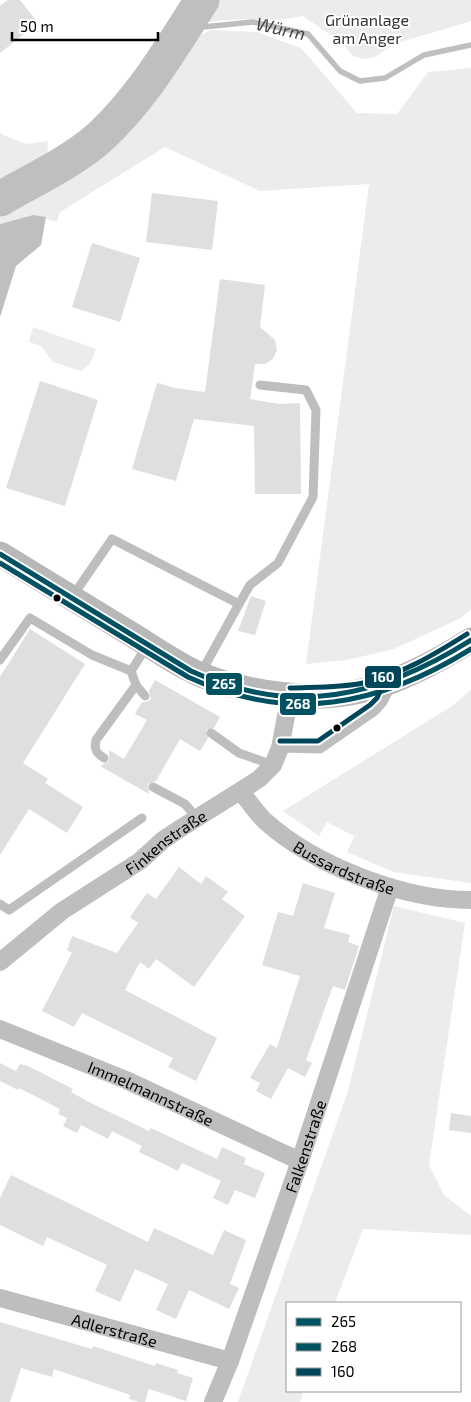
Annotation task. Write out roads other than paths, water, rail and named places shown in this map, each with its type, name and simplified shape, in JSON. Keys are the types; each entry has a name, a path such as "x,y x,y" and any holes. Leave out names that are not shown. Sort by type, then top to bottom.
{"main road":[{"path":"0,554 148,644 206,664 248,687 290,695 321,695 364,690 393,681 439,660 471,640"}],"street":[{"name":"Finkenstraße","path":"0,962 62,911 140,861 163,840 259,779 273,764 280,748 290,695"},
{"name":"Bussardstraße","path":"241,791 264,820 291,842 335,865 390,887 426,896 471,900"},
{"name":"Falkenstraße","path":"213,1402 230,1361 300,1161 390,887"},
{"name":"Immelmannstraße","path":"0,1029 126,1080 300,1161"},
{"name":"Adlerstraße","path":"0,1298 230,1361"}],"lane":[{"path":"206,664 250,585 278,563 313,497 316,410 306,390 260,385"},
{"path":"72,597 112,539 239,604"},
{"path":"0,660 30,618 92,656 131,671"},
{"path":"131,671 148,644"},
{"path":"131,671 136,686 145,696"},
{"path":"280,748 320,749 375,711 383,702 393,681"},
{"path":"104,758 98,754 95,748 96,740 136,686"},
{"path":"211,733 239,753 273,764"},
{"path":"153,787 185,804 197,818"},
{"path":"0,904 9,910 142,818"}],"waterway":[{"name":"Würm","path":"0,199 65,163 100,137 143,89 202,0"},
{"name":"Würm","path":"183,29 253,22 308,34 340,71 360,81 385,78 424,55 471,45"}],"park label":[{"name":"Grünanlage am Anger","path":"367,28"}]}
